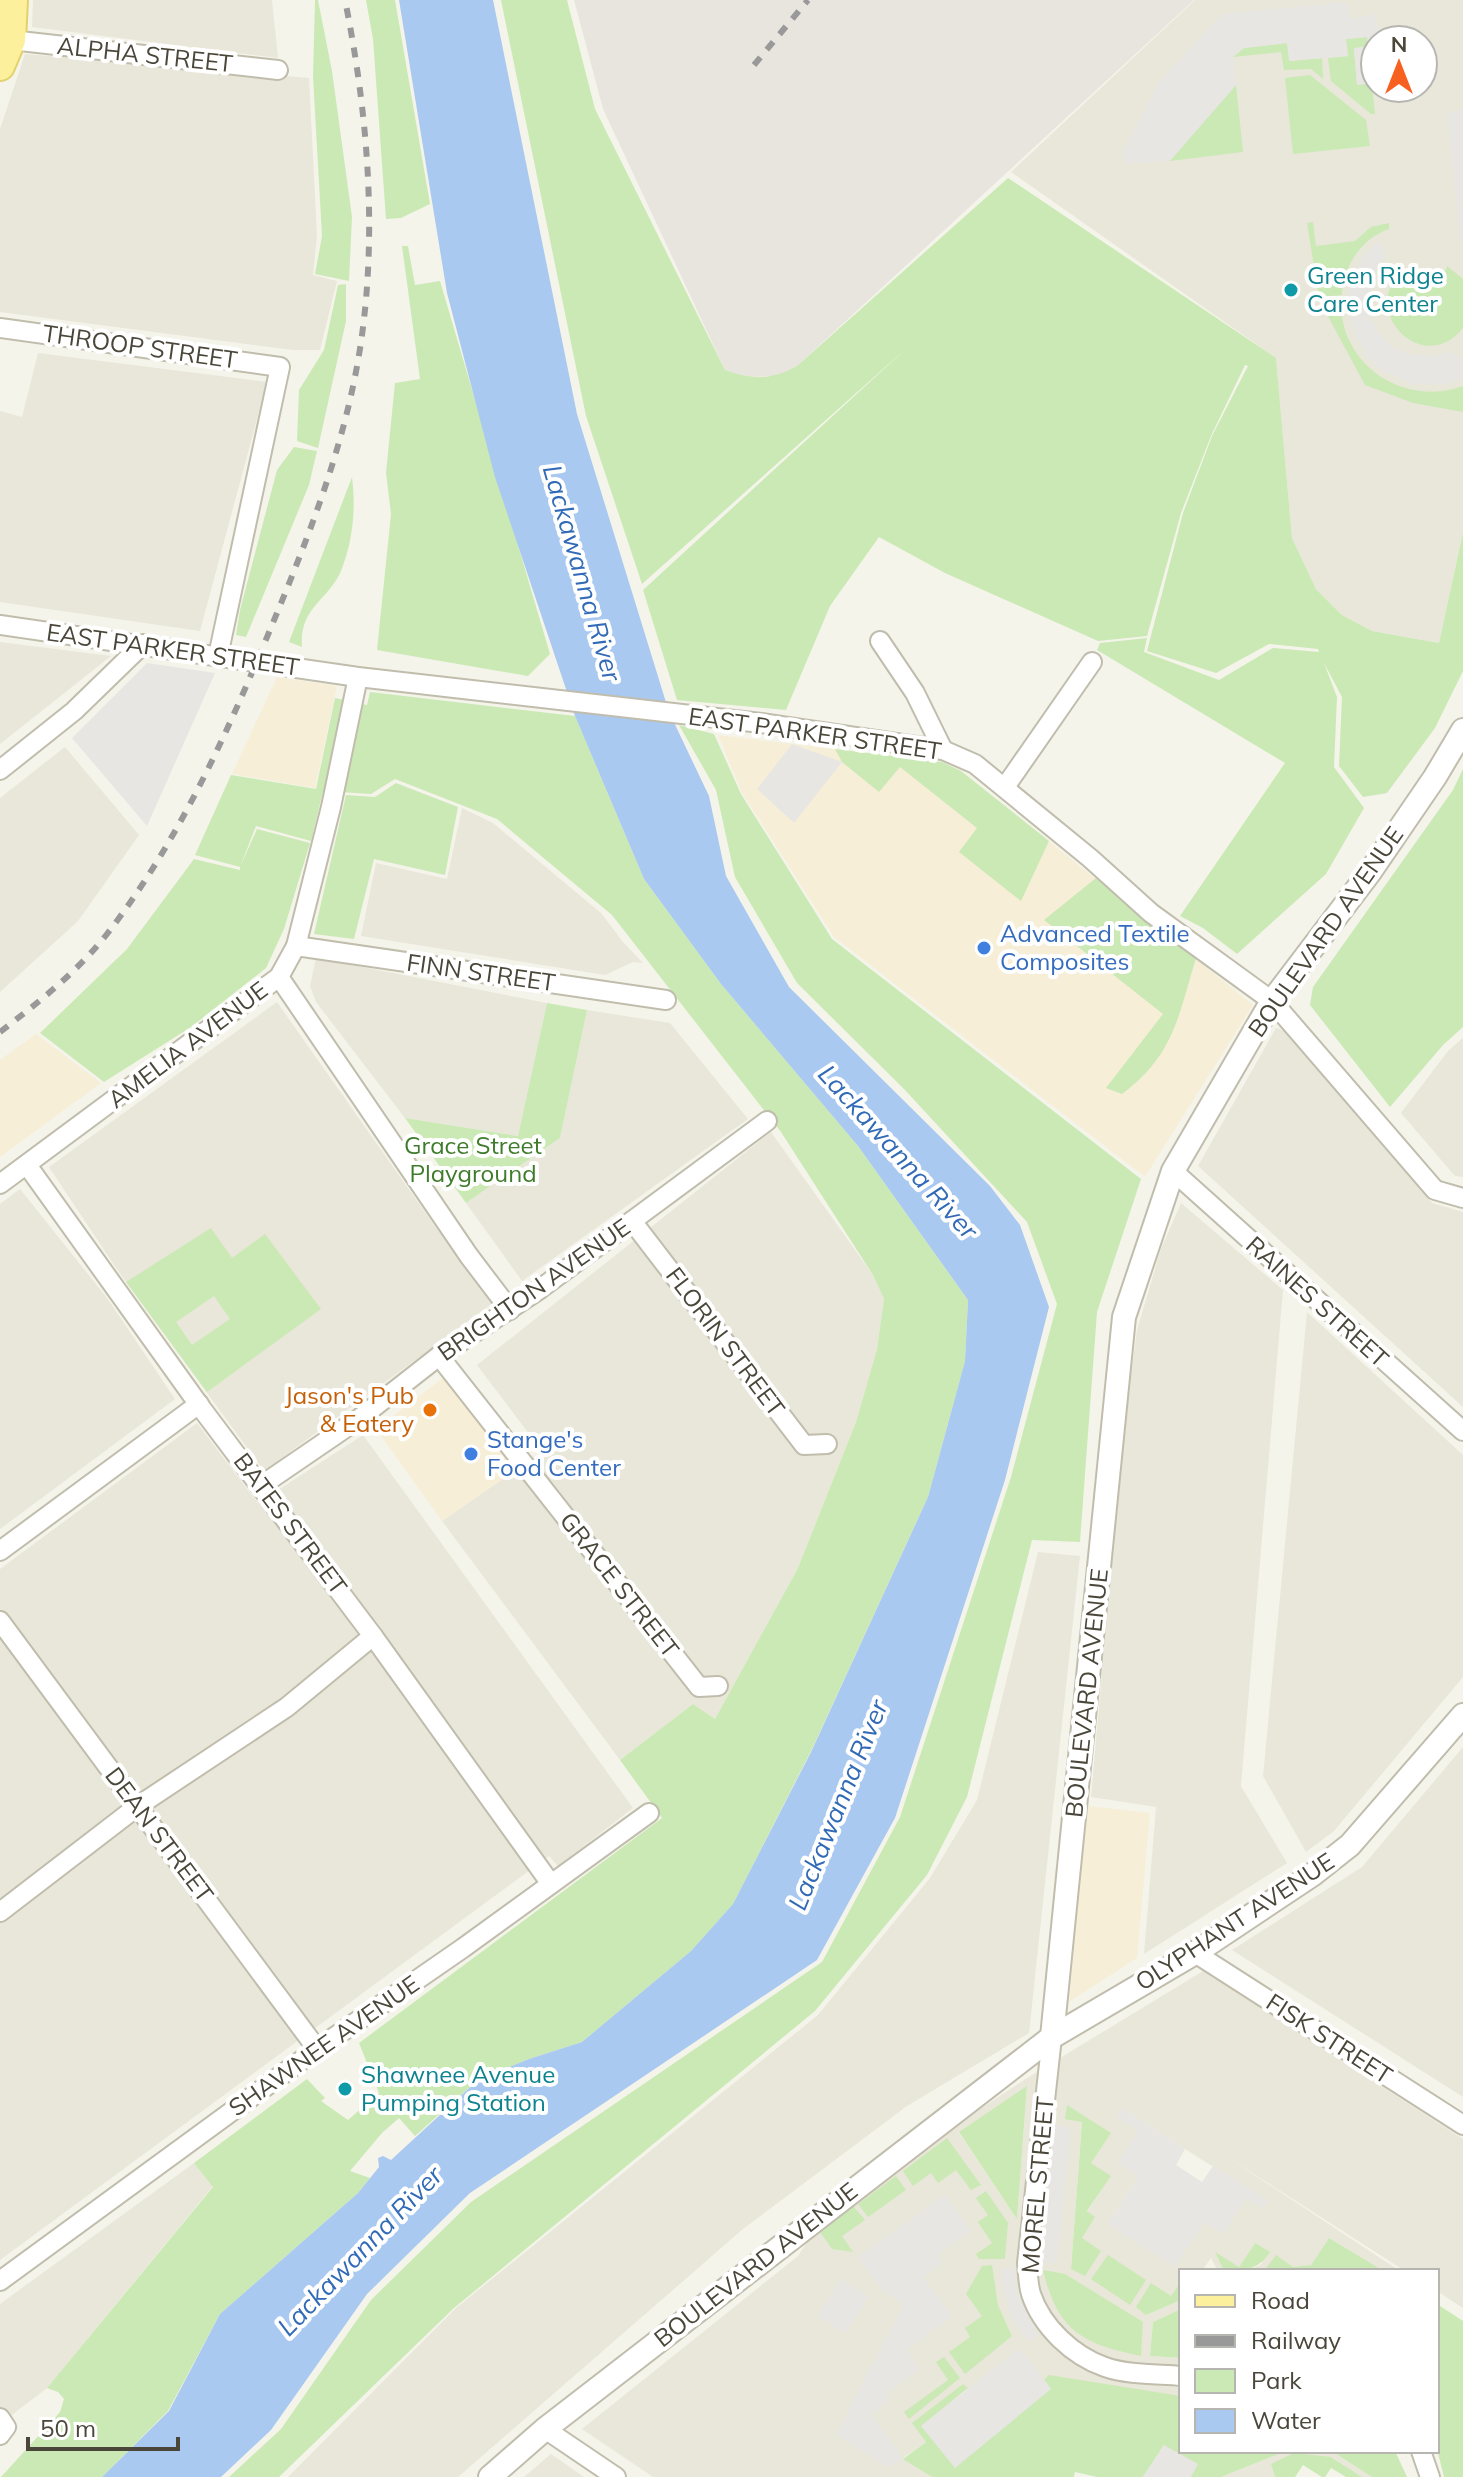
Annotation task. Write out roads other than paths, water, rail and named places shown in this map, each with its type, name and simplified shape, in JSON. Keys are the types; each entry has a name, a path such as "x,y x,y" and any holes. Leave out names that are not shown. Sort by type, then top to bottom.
{"main road":[{"path":"0,66 11,40 13,0"}],"street":[{"name":"ALPHA STREET","path":"11,40 278,70"},
{"name":"THROOP STREET","path":"0,328 280,367 218,656"},
{"name":"EAST PARKER STREET","path":"0,625 358,677 761,723 943,750 975,764 1151,913 1272,1001 1435,1190 1463,1198"},
{"path":"880,641 915,693 943,750"},
{"path":"0,770 74,711 143,644"},
{"path":"1005,787 1092,662"},
{"name":"AMELIA AVENUE","path":"0,1184 279,977 296,946 334,793 358,677"},
{"name":"BOULEVARD AVENUE","path":"490,2477 545,2429 1052,2037 1124,1317 1173,1171 1272,1001 1370,872 1463,730"},
{"name":"FINN STREET","path":"296,946 666,1000"},
{"path":"279,977 469,1256 510,1310"},
{"name":"BRIGHTON AVENUE","path":"262,1485 360,1418 439,1356 510,1310 767,1121"},
{"name":"BATES STREET","path":"27,1165 551,1884"},
{"name":"RAINES STREET","path":"1173,1171 1463,1431"},
{"name":"FLORIN STREET","path":"632,1221 804,1445 827,1444"},
{"name":"GRACE STREET","path":"439,1356 699,1687 718,1686"},
{"path":"0,1551 199,1404"},
{"name":"DEAN STREET","path":"0,1621 317,2049"},
{"path":"0,1912 138,1806 287,1707 373,1636"},
{"name":"OLYPHANT AVENUE","path":"1052,2037 1195,1953 1312,1875 1350,1845 1462,1717"},
{"name":"SHAWNEE AVENUE","path":"0,2281 317,2049 649,1813"},
{"name":"FISK STREET","path":"1195,1953 1463,2125"},
{"name":"MOREL STREET","path":"1052,2037 1027,2263 1030,2291 1038,2311 1066,2345 1086,2359 1108,2368 1179,2376"},
{"path":"545,2429 616,2477"},
{"path":"1422,2453 1430,2477"}],"water":[{"name":"Lackawanna River","path":"399,0 493,0 577,414 669,712 709,796 726,876 789,987 990,1186 1020,1225 1049,1307 1005,1480 895,1818 817,1960 470,2193 367,2294 271,2430 221,2477 102,2477 169,2411 220,2314 358,2193 379,2167 378,2158 383,2156 391,2160 479,2079 582,2042 691,1951 733,1904 811,1752 928,1497 965,1361 968,1300 858,1146 721,984 644,879 575,716 495,477 447,293"}],"railway":[{"path":"0,1032 83,962 107,934 157,862 200,786 237,706 287,588 329,475 358,359 369,239 367,159 359,79 345,0"},
{"path":"754,65 808,0"}],"place":[{"name":"Green Ridge Care Center","path":"1291,290"},
{"name":"Advanced Textile Composites","path":"984,948"},
{"name":"Jason's Pub & Eatery","path":"430,1410"},
{"name":"Stange's Food Center","path":"471,1454"},
{"name":"Shawnee Avenue Pumping Station","path":"345,2089"}],"park label":[{"name":"Grace Street Playground","path":"473,1160"}]}
